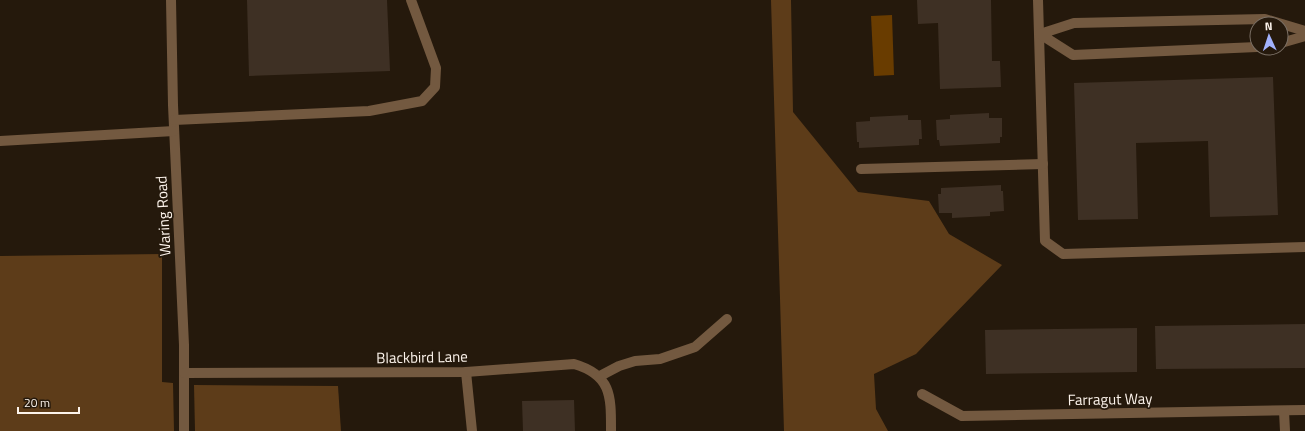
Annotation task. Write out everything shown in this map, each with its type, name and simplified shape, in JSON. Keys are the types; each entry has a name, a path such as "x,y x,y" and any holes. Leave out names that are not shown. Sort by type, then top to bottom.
{"street":[{"name":"Waring Road","path":"171,0 174,131 184,373 184,431"},
{"path":"174,120 369,110 422,101 435,87 436,68 411,0"},
{"path":"1038,0 1045,241 1063,254 1305,247"},
{"path":"1040,34 1074,23 1265,19 1305,31"},
{"path":"1040,34 1072,55 1249,47"},
{"path":"1289,41 1305,36"},
{"path":"0,141 174,131"},
{"path":"861,169 1043,164"},
{"path":"611,431 611,403 608,389 600,376 636,361 660,359 695,347 727,319"},
{"name":"Blackbird Lane","path":"184,373 466,372 574,364 588,368 600,376"},
{"path":"466,372 472,431"},
{"name":"Farragut Way","path":"922,394 962,416 1305,410"},
{"path":"1284,411 1285,431"}],"shaded area":[{"path":"771,0 791,0 793,112 858,192 929,201 949,234 1002,265 916,354 874,374 876,409 888,431 784,431"},
{"path":"892,15 894,75 874,76 871,16"},
{"path":"162,254 162,382 173,383 174,431 0,431 0,256"},
{"path":"194,385 338,386 341,431 195,431"}],"building":[{"path":"247,0 387,0 390,71 249,76"},
{"path":"917,0 991,0 992,61 1000,61 1001,87 940,89 938,23 918,24"},
{"path":"1273,77 1278,215 1210,217 1208,141 1136,143 1138,219 1078,220 1074,83"},
{"path":"989,113 989,118 1002,118 1002,137 1000,137 1000,143 940,146 939,140 937,140 936,120 950,119 950,115"},
{"path":"908,115 908,120 921,120 922,139 919,139 919,145 859,148 859,142 857,142 856,122 870,121 870,117"},
{"path":"1001,185 1001,191 1003,191 1004,211 990,212 990,216 952,218 952,213 939,213 938,194 941,194 941,188"},
{"path":"1305,324 1305,368 1156,369 1155,326"},
{"path":"1137,328 1137,372 986,374 985,330"},
{"path":"574,400 575,431 523,431 522,401"}]}
